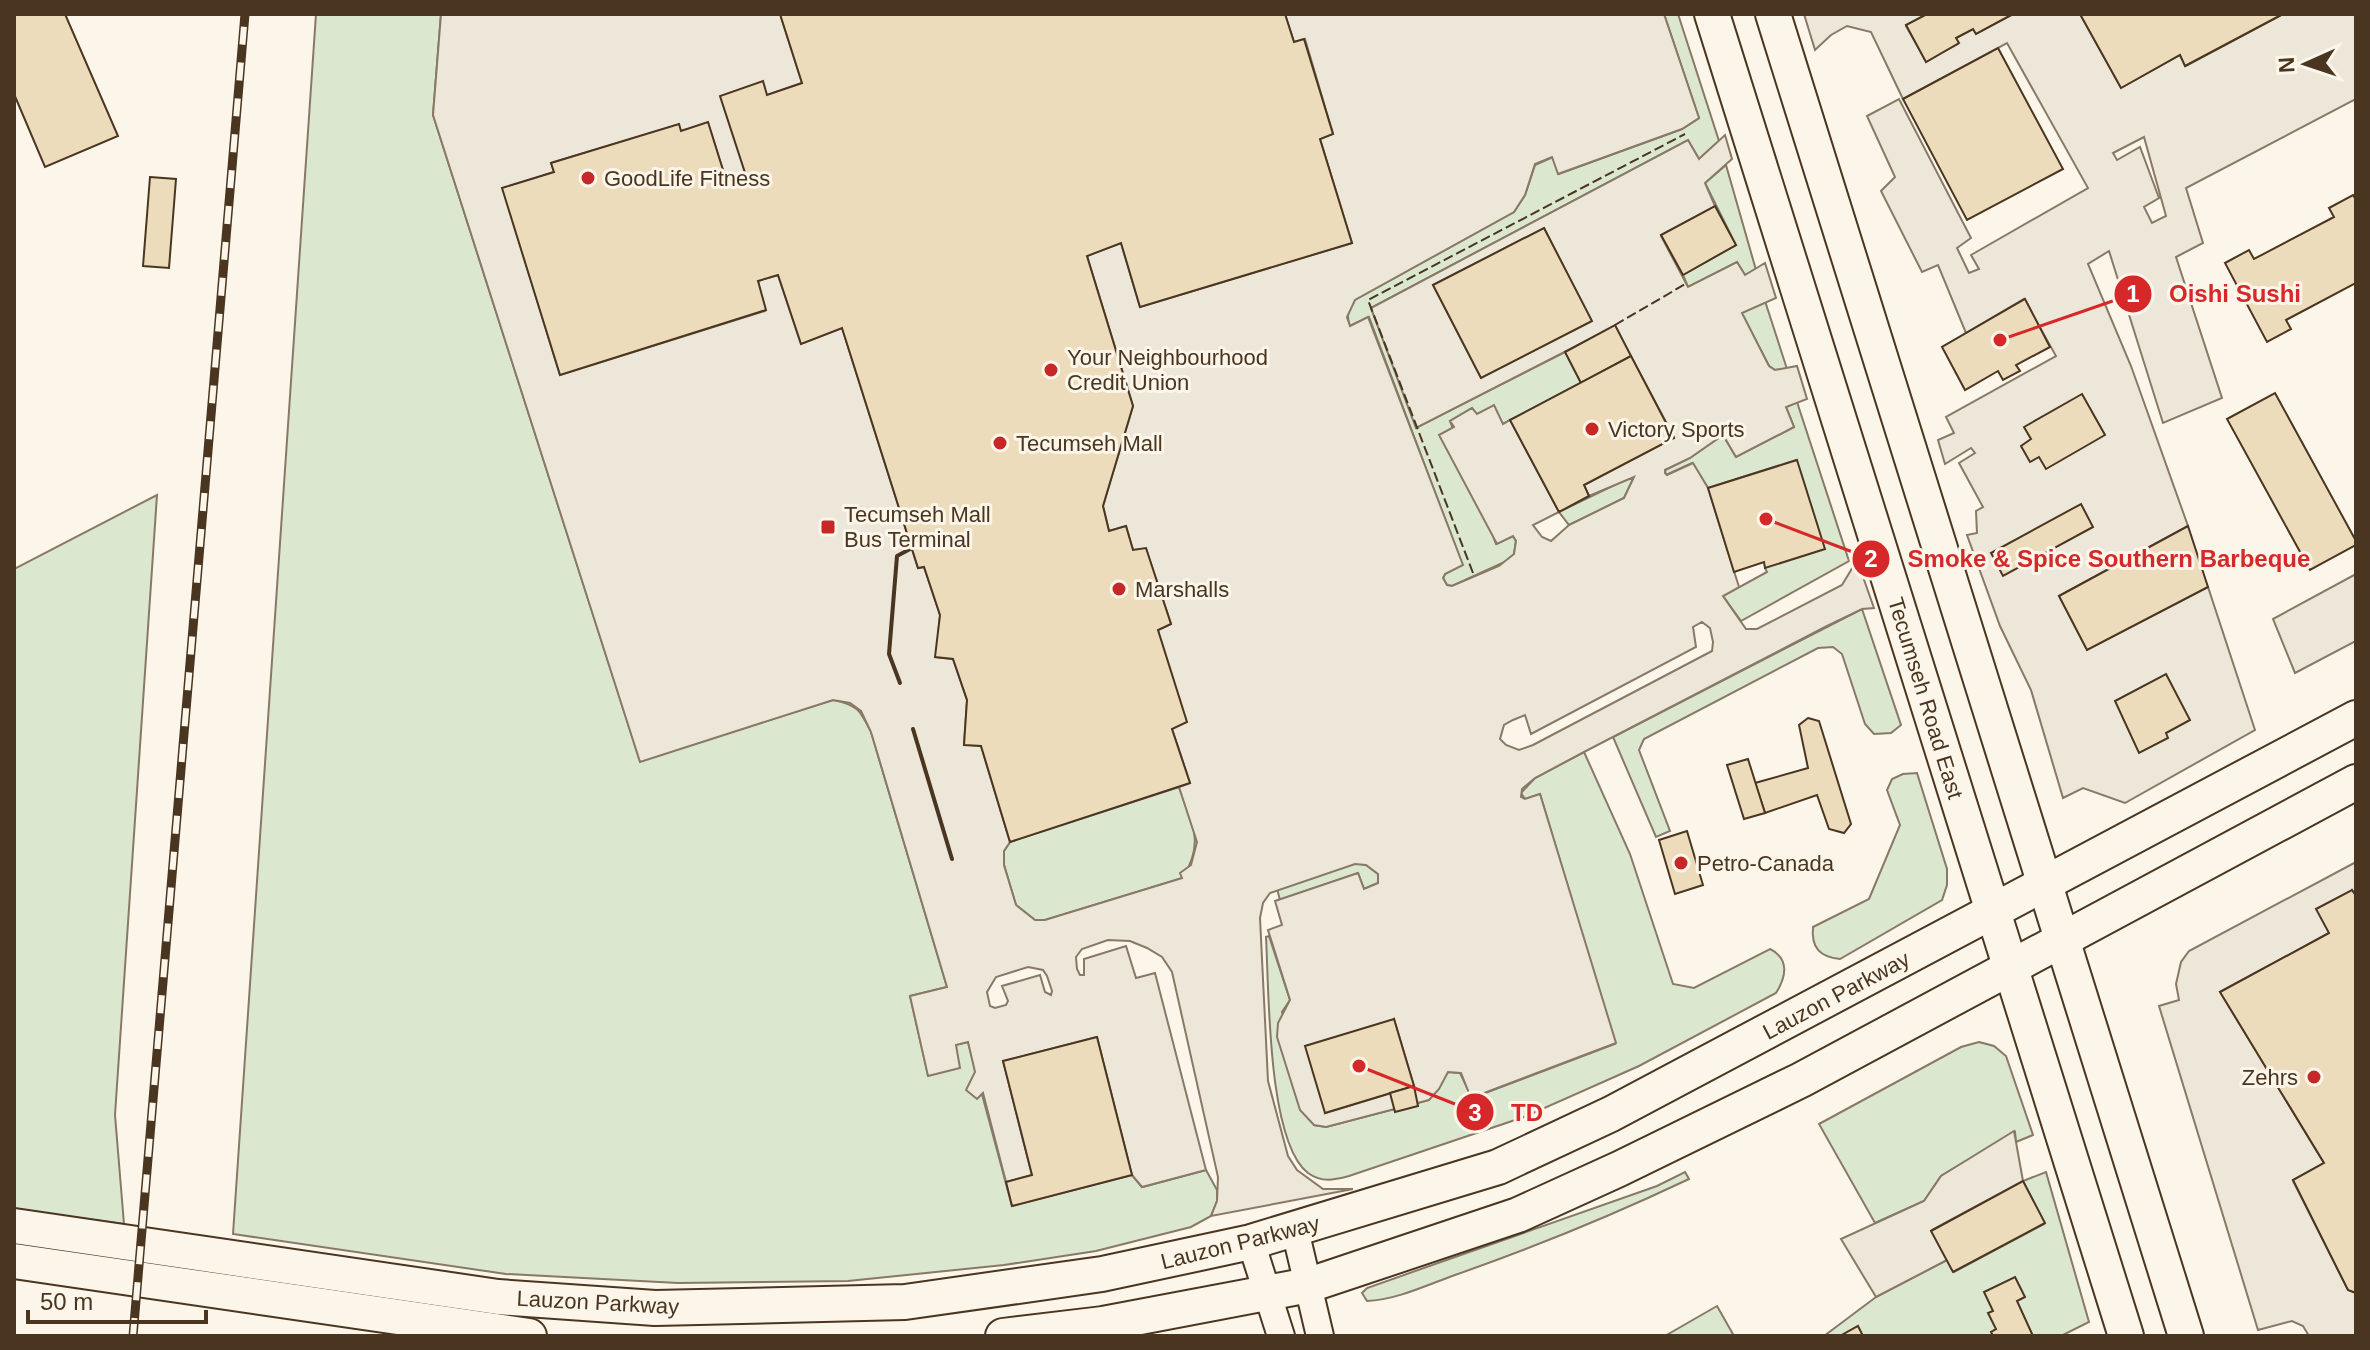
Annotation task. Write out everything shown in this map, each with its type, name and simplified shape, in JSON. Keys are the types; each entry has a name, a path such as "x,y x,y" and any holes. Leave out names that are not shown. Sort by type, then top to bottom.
{"main road":[{"name":"Tecumseh Road East","path":"1712,14 2126,1336"},
{"path":"1773,14 2186,1336"},
{"name":"Lauzon Parkway","path":"14,1226 498,1297 655,1308 905,1302 1102,1274 1251,1242 1498,1167 1611,1114 2356,718"},
{"path":"1003,1336 1103,1324 1309,1285 1518,1215 1801,1080 2356,782"},
{"name":"Lauzon Parkway","path":"14,1261 529,1336"}],"street":[{"path":"1295,1230 1320,1336"},
{"path":"1251,1242 1281,1336"}],"green space":[{"path":"316,14 441,14 433,115 640,761 833,700 857,710 871,732 947,987 910,996 928,1075 955,1045 968,1042 1012,1206 1132,1175 1142,1187 1206,1170 1217,1190 1217,1201 1211,1216 1191,1227 1096,1251 1004,1265 848,1281 678,1283 506,1274 233,1234"},
{"path":"1664,14 1678,14 1719,141 1699,159 1688,140 1371,308 1417,427 1565,352 1581,383 1503,424 1476,414 1472,408 1450,421 1496,544 1513,536 1516,541 1514,554 1509,560 1452,586 1447,585 1443,578 1445,574 1462,564 1369,317 1350,326 1349,310 1354,300 1514,212 1525,195 1535,165 1553,157 1559,174 1682,129 1699,118"},
{"path":"1726,165 1756,270 1745,275 1737,262 1688,287 1683,275 1736,245 1705,183"},
{"path":"1765,301 1787,369 1775,370 1769,366 1741,312"},
{"path":"1797,402 1849,561 1741,621 1723,596 1767,572 1765,568 1796,460 1708,488 1692,463 1666,475 1665,470 1690,458 1723,435 1736,457 1794,427 1786,407"},
{"path":"1635,475 1624,498 1569,525 1559,512"},
{"path":"157,495 115,1115 124,1224 14,1209 14,569"},
{"path":"1862,609 1901,725 1891,733 1874,734 1865,724 1842,654 1833,647 1818,648 1644,739 1639,750 1670,831 1656,837 1613,737"},
{"path":"1584,752 1630,854 1673,984 1694,988 1770,949 1781,958 1784,969 1776,993 1639,1066 1524,1117 1344,1177 1323,1179 1308,1173 1295,1156 1277,1098 1266,937 1269,936 1290,1000 1282,1012 1314,1125 1326,1127 1429,1100 1448,1072 1460,1073 1472,1098 1615,1044 1540,794 1525,799 1521,793 1535,778"},
{"path":"1917,773 1947,869 1947,885 1942,900 1840,959 1822,954 1815,946 1813,927 1869,899 1900,825 1887,790 1892,779"},
{"path":"1179,787 1192,822 1195,843 1190,865 1183,878 1045,920 1035,920 1016,905 1004,865 1004,851 1010,842"},
{"path":"1356,863 1366,865 1378,874 1378,883 1364,889 1358,873 1280,900 1277,889"},
{"path":"1979,1042 1994,1046 2006,1056 2033,1135 2016,1142 2015,1132 1941,1176 1924,1201 1875,1223 1819,1124 1961,1047"},
{"path":"1685,1172 1689,1179 1515,1253 1389,1298 1367,1301 1362,1293 1367,1288 1657,1186"},
{"path":"2046,1172 2089,1322 2061,1336 1824,1336 1876,1297 1947,1260 1954,1272 2044,1224 2023,1181"},
{"path":"1717,1306 1734,1336 1665,1336"}],"shaded area":[{"path":"441,14 780,14 802,83 767,95 747,179 728,186 708,123 681,131 678,125 551,163 554,172 503,189 560,375 765,311 758,281 778,275 801,344 842,328 918,568 924,567 940,615 936,657 953,659 967,700 964,744 981,746 1010,842 1004,851 1004,865 1016,905 1035,920 1045,920 1182,878 1180,873 1191,865 1197,842 1179,787 1190,783 1172,729 1158,630 1171,624 1146,549 1133,550 1126,526 1109,531 1103,506 1133,406 1087,256 1121,243 1140,307 1352,243 1320,139 1333,134 1305,39 1294,42 1285,14 1664,14 1699,118 1682,129 1558,174 1552,157 1535,164 1525,195 1514,212 1355,300 1347,317 1350,326 1368,317 1463,565 1445,574 1443,578 1447,585 1452,586 1499,566 1514,554 1516,541 1513,536 1497,544 1439,435 1454,427 1450,421 1472,408 1477,414 1494,405 1503,424 1510,420 1559,512 1533,525 1542,537 1551,541 1569,525 1624,498 1634,477 1589,496 1584,485 1674,437 1615,326 1416,428 1371,308 1688,140 1699,159 1725,135 1732,159 1705,183 1715,206 1661,236 1688,287 1737,262 1745,275 1765,263 1776,298 1742,313 1769,366 1775,370 1797,366 1807,399 1786,407 1794,427 1736,457 1723,435 1690,458 1665,470 1665,473 1667,475 1693,463 1708,488 1739,587 1723,596 1746,629 1757,629 1842,585 1857,560 1874,608 1862,609 1825,627 1535,778 1522,789 1521,797 1525,799 1540,794 1616,1043 1471,1098 1461,1073 1448,1072 1429,1100 1326,1127 1314,1125 1300,1110 1277,1037 1278,1023 1290,1000 1268,930 1282,925 1275,901 1358,873 1364,889 1378,883 1378,874 1366,865 1355,864 1270,893 1263,903 1260,918 1268,1081 1288,1156 1297,1170 1323,1189 1353,1189 1211,1216 1217,1201 1218,1177 1172,972 1162,957 1147,948 1130,941 1108,940 1082,949 1076,957 1077,969 1080,975 1084,975 1084,959 1126,946 1136,978 1155,973 1206,1170 1142,1187 1132,1175 1097,1037 1003,1061 1032,1175 1006,1182 983,1093 977,1099 966,1090 975,1072 968,1042 956,1045 960,1068 928,1076 910,996 947,987 871,732 861,711 850,703 833,700 640,762 433,115","holes":["1544,228 1591,321 1481,378 1433,285","1702,622 1710,628 1712,651 1533,745 1519,750 1500,739 1504,725 1513,720 1525,715 1531,734 1696,647 1693,627","1028,967 1043,970 1051,995 1045,992 1040,975 1002,986 1008,1001 1006,1005 995,1008 990,1006 987,992 996,977","1394,1019 1414,1086 1326,1113"]},
{"path":"1804,14 1927,14 1906,26 1926,61 1958,44 1956,38 1973,29 1976,34 2013,14 2080,14 2121,88 2180,55 2186,66 2283,14 2356,14 2356,99 2186,188 2203,243 2176,257 2222,398 2163,423 2109,251 2088,264 2131,366 2188,526 2059,596 2087,650 2208,587 2255,730 2125,803 2083,788 2063,798 2031,690 2000,626 1967,535 1977,533 1976,511 1983,507 1959,463 1975,453 1971,448 1945,464 1938,440 1954,433 1946,417 2056,356 2024,299 1966,333 1938,265 1922,272 1881,191 1895,177 1867,116 1899,99 1971,238 1957,248 1969,273 1979,269 1971,255 2088,188 2007,43 1903,99 1871,32 1847,26 1815,50","holes":["2144,137 2166,216 2152,223 2144,207 2159,198 2140,147 2117,160 2113,153"]},
{"path":"2356,574 2356,641 2295,673 2273,619"},
{"path":"2356,862 2356,896 2352,890 2329,933 2220,992 2324,1163 2293,1181 2348,1290 2356,1293 2356,1336 2309,1336 2303,1326 2292,1321 2258,1330 2159,1006 2179,1000 2176,984 2181,962 2189,951"},
{"path":"2014,1131 2023,1181 1932,1230 1947,1260 1876,1297 1841,1239 1924,1201 1941,1176"}],"building":[{"path":"14,14 65,14 118,136 45,167 14,94"},
{"name":"Tecumseh Mall","path":"780,14 1285,14 1294,42 1304,39 1333,134 1320,139 1352,243 1140,307 1121,243 1087,256 1133,406 1103,506 1109,531 1126,526 1133,550 1146,548 1171,624 1158,630 1187,722 1172,729 1190,783 1010,842 981,746 964,745 967,700 953,659 935,657 940,615 924,567 918,568 842,328 801,344 778,275 758,281 766,310 560,375 502,188 554,172 551,163 679,124 681,131 708,122 728,186 747,179 720,96 763,81 767,95 802,83"},
{"path":"1927,14 2013,14 1976,34 1973,29 1956,38 1959,43 1926,62 1906,25"},
{"path":"2080,14 2283,14 2185,66 2180,55 2121,88"},
{"path":"1998,48 2063,169 1967,220 1903,99"},
{"path":"150,177 176,179 169,268 143,266"},
{"path":"2353,195 2356,200 2356,283 2286,320 2291,329 2267,342 2225,263 2249,250 2254,259 2334,217 2329,208"},
{"path":"1715,206 1736,245 1683,275 1661,235"},
{"path":"1544,228 1592,321 1481,378 1433,285"},
{"path":"2025,299 2050,347 2016,365 2020,371 2003,380 1998,371 1965,390 1942,347"},
{"path":"1615,325 1631,356 1581,383 1565,352"},
{"name":"Victory Sports","path":"1631,356 1674,438 1584,485 1589,496 1559,512 1510,420"},
{"path":"2275,393 2356,541 2356,545 2310,570 2227,419"},
{"path":"2082,394 2105,435 2046,469 2039,457 2030,462 2021,446 2031,439 2024,427"},
{"path":"1797,460 1825,549 1765,568 1764,562 1734,572 1708,488"},
{"path":"2081,504 2093,527 2003,576 1991,553"},
{"path":"2188,526 2208,587 2087,650 2059,596"},
{"path":"2166,674 2190,720 2166,733 2168,738 2139,753 2115,701"},
{"path":"1808,718 1819,721 1851,824 1844,833 1829,829 1817,795 1765,813 1755,783 1808,768 1799,725"},
{"name":"Petro-Canada","path":"1748,759 1765,813 1744,819 1727,765"},
{"name":"Petro-Canada","path":"1687,831 1703,885 1675,894 1659,840"},
{"name":"Zehrs","path":"2352,890 2356,896 2356,1293 2348,1290 2293,1180 2324,1163 2220,992 2329,933 2316,909"},
{"path":"1394,1019 1414,1086 1325,1113 1305,1046"},
{"path":"1097,1037 1132,1175 1012,1206 1006,1182 1032,1175 1003,1061"},
{"path":"1414,1086 1418,1106 1395,1112 1390,1093"},
{"path":"2023,1181 2045,1223 1953,1272 1931,1231"},
{"path":"2015,1277 2025,1297 2017,1301 2033,1336 1993,1336 1991,1332 1996,1329 1988,1313 1993,1311 1984,1292"},
{"path":"1858,1326 1863,1336 1840,1336"}],"railway":[{"path":"133,1336 245,14"}],"fence":[{"path":"1473,573 1368,300 1685,134"},
{"path":"1615,325 1687,283"}],"wall":[{"path":"900,683 889,654 897,556 912,548"},
{"path":"913,729 952,859"}],"place":[{"name":"GoodLife Fitness","path":"588,178"},
{"name":"Oishi Sushi","path":"2000,340"},
{"name":"Your Neighbourhood Credit Union","path":"1051,370"},
{"name":"Victory Sports","path":"1592,429"},
{"name":"Tecumseh Mall","path":"1000,443"},
{"name":"Smoke & Spice Southern Barbeque","path":"1766,519"},
{"name":"Tecumseh Mall Bus Terminal","path":"828,527"},
{"name":"Marshalls","path":"1119,589"},
{"name":"Petro-Canada","path":"1681,863"},
{"name":"TD","path":"1359,1066"},
{"name":"Zehrs","path":"2314,1077"}]}
